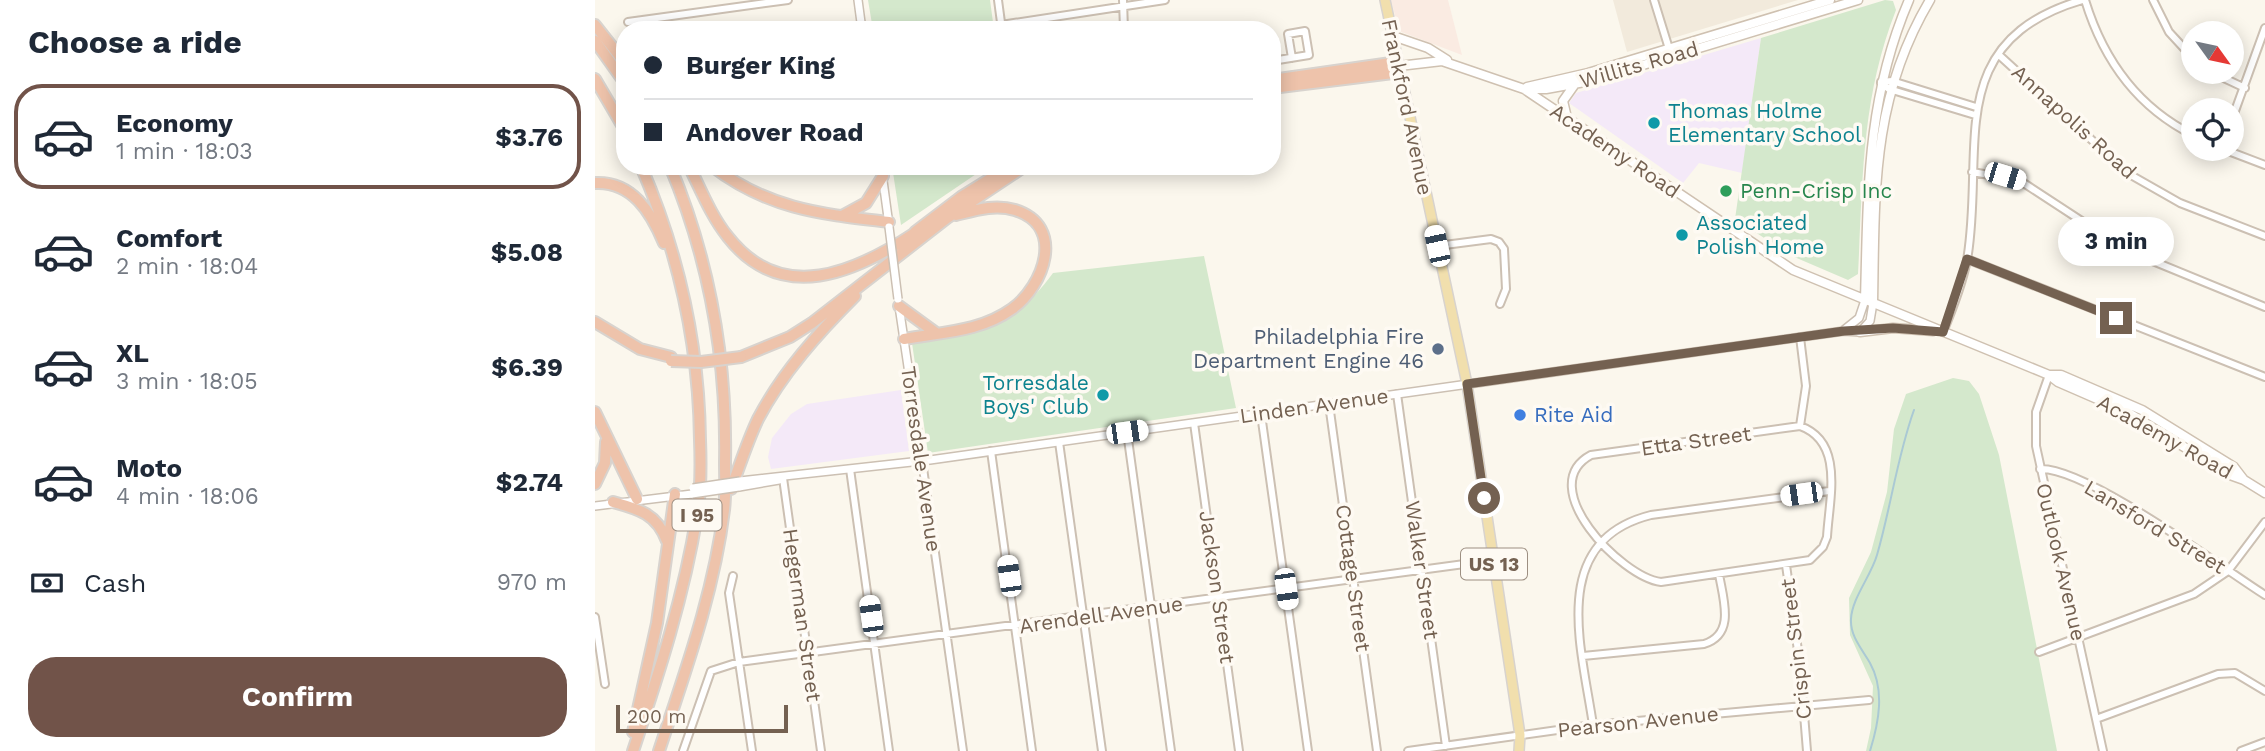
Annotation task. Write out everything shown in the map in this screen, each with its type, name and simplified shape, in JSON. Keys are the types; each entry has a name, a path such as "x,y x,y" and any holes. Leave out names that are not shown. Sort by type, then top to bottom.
{"highway":[{"path":"595,25 616,52"},
{"path":"595,41 616,70"},
{"path":"1281,79 1391,63 1399,66 1393,73 1281,87"},
{"path":"595,79 616,115"},
{"name":"I 95","path":"631,751 671,635 698,513 701,465 698,375 679,272 644,175"},
{"name":"I 95","path":"659,751 710,590 725,508 726,424 722,347 702,260 673,175"},
{"path":"694,175 728,238 757,262 789,275 816,277 847,271 877,257 915,233"},
{"path":"725,175 747,190 778,204 804,211 889,224"},
{"path":"843,215 866,203 880,175"},
{"path":"741,355 802,324 961,197 996,175"},
{"path":"595,328 633,351 701,362 741,355 790,337 947,218 1012,175"},
{"path":"595,183 616,185 643,204 679,272"},
{"path":"904,339 970,329 1013,308 1037,283 1047,255 1039,229 1027,216 1014,210 981,208 947,218"},
{"path":"725,508 747,444 772,395 818,336 880,270"},
{"path":"898,302 936,333"},
{"path":"595,322 640,349 671,359"},
{"path":"595,412 637,499"},
{"path":"595,484 605,463 607,439"},
{"path":"631,751 655,635 675,494"},
{"path":"613,502 636,508 653,517 661,525 668,543"}],"main road":[{"name":"Frankford Avenue","path":"1385,0 1467,384 1521,735 1519,751"},
{"name":"Willits Road","path":"1524,89 1546,89 1575,84 1831,0"},
{"name":"Willits Road","path":"1524,89 1670,53 1858,0"},
{"path":"1869,302 1869,156 1881,82 1909,0"},
{"path":"1869,302 1877,156 1891,85 1910,35 1930,0"},
{"path":"1392,36 1427,48 1453,64"},
{"name":"Academy Road","path":"1399,66 1437,61 1524,89 1784,265 2049,375 2058,382 2127,412 2230,475 2265,493"},
{"path":"1567,119 1563,101 1575,84"},
{"path":"1860,332 1893,328 1943,332"}],"street":[{"path":"635,21 788,0"},
{"path":"858,0 861,21"},
{"path":"998,0 1001,21"},
{"path":"1032,21 1122,3 1165,0"},
{"path":"1654,0 1670,53"},
{"path":"1943,332 1967,259 1975,116 1981,88 1999,55 2030,23 2084,0 2099,41 2119,73 2157,113 2181,128"},
{"path":"2153,0 2169,32 2181,45"},
{"path":"1122,3 1123,21"},
{"path":"2241,98 2265,28"},
{"path":"1281,60 1292,58 1309,55 1305,31 1288,34 1292,58"},
{"name":"Annapolis Road","path":"1999,55 2129,174 2180,203 2265,236"},
{"path":"1881,82 1976,107"},
{"path":"2236,84 2245,88"},
{"path":"1891,85 1975,116"},
{"path":"2244,157 2265,165"},
{"path":"1972,172 2019,180 2111,241 2145,259 2265,307"},
{"name":"Torresdale Avenue","path":"883,175 898,302 964,751"},
{"path":"1437,246 1491,239 1499,242 1504,249 1506,289 1500,304"},
{"path":"1967,259 2265,377"},
{"path":"1844,331 1857,322 1869,302"},
{"path":"1860,332 1870,321 1869,302"},
{"name":"Linden Avenue","path":"595,506 1800,337 1844,331 1860,332"},
{"path":"1800,337 1806,386 1800,426"},
{"name":"Outlook Avenue","path":"2049,375 2035,421 2041,469 2103,751"},
{"name":"Walker Street","path":"1397,394 1446,746"},
{"name":"Cottage Street","path":"1329,404 1377,751"},
{"path":"1261,414 1308,751"},
{"name":"Jackson Street","path":"1194,423 1239,751"},
{"name":"Etta Street","path":"1602,542 1582,521 1573,490 1574,472 1591,455 1800,426"},
{"name":"Crispin Street","path":"1800,426 1818,435 1829,450 1827,537 1823,547 1810,560 1786,565 1807,751"},
{"path":"1127,432 1171,751"},
{"path":"1059,442 1102,751"},
{"path":"992,451 1033,751"},
{"path":"850,469 889,751"},
{"name":"Lansford Street","path":"2041,469 2059,471 2115,498 2265,596"},
{"name":"Hegerman Street","path":"783,478 821,751"},
{"path":"1593,725 1577,614 1578,589 1587,564 1602,542 1627,524 1651,515 1829,491"},
{"path":"2039,652 2194,594 2228,571 2265,522"},
{"path":"1602,542 1634,572 1650,581 1786,565"},
{"name":"Arendell Avenue","path":"683,751 711,670 739,663 1494,560"},
{"path":"1583,656 1704,644 1715,639 1726,620 1719,574"},
{"path":"733,576 729,593 751,751"},
{"path":"595,617 605,684"},
{"path":"2096,719 2218,674 2235,673 2265,691"},
{"name":"Pearson Avenue","path":"1408,751 1593,725 1869,700"},
{"path":"2241,751 2265,742"}],"shaded area":[{"path":"1391,0 1448,0 1462,55 1399,31"},
{"path":"1613,0 1798,0 1627,52"},
{"path":"1761,38 1742,173 1699,163 1683,183 1569,103 1576,93"},
{"path":"901,390 909,451 771,469 768,457 772,438 791,414 807,404"}],"green space":[{"path":"868,0 990,0 993,21 872,21"},
{"path":"1885,0 1893,1 1896,10 1876,76 1870,108 1863,173 1858,274 1848,280 1792,256 1735,219 1761,38"},
{"path":"893,175 975,175 901,225"},
{"path":"1204,256 1236,408 928,453 912,343 974,332 1008,317 1023,306 1053,273"},
{"path":"1953,378 1969,381 1979,394 1999,455 2057,751 1866,751 1871,728 1873,686 1850,635 1849,598 1871,552 1887,492 1894,429 1906,394"}],"waterway":[{"path":"1870,751 1878,718 1878,684 1870,663 1854,637 1852,611 1877,555 1914,410"}],"place":[{"name":"Thomas Holme Elementary School","path":"1654,123"},
{"name":"Penn-Crisp Inc","path":"1726,191"},
{"name":"Associated Polish Home","path":"1682,235"},
{"name":"Philadelphia Fire Department Engine 46","path":"1438,349"},
{"name":"Torresdale Boys' Club","path":"1103,395"},
{"name":"Rite Aid","path":"1520,415"}],"route":[{"path":"1484,498 1467,384 1844,331 1893,328 1943,332 1967,259 2116,318"}]}
